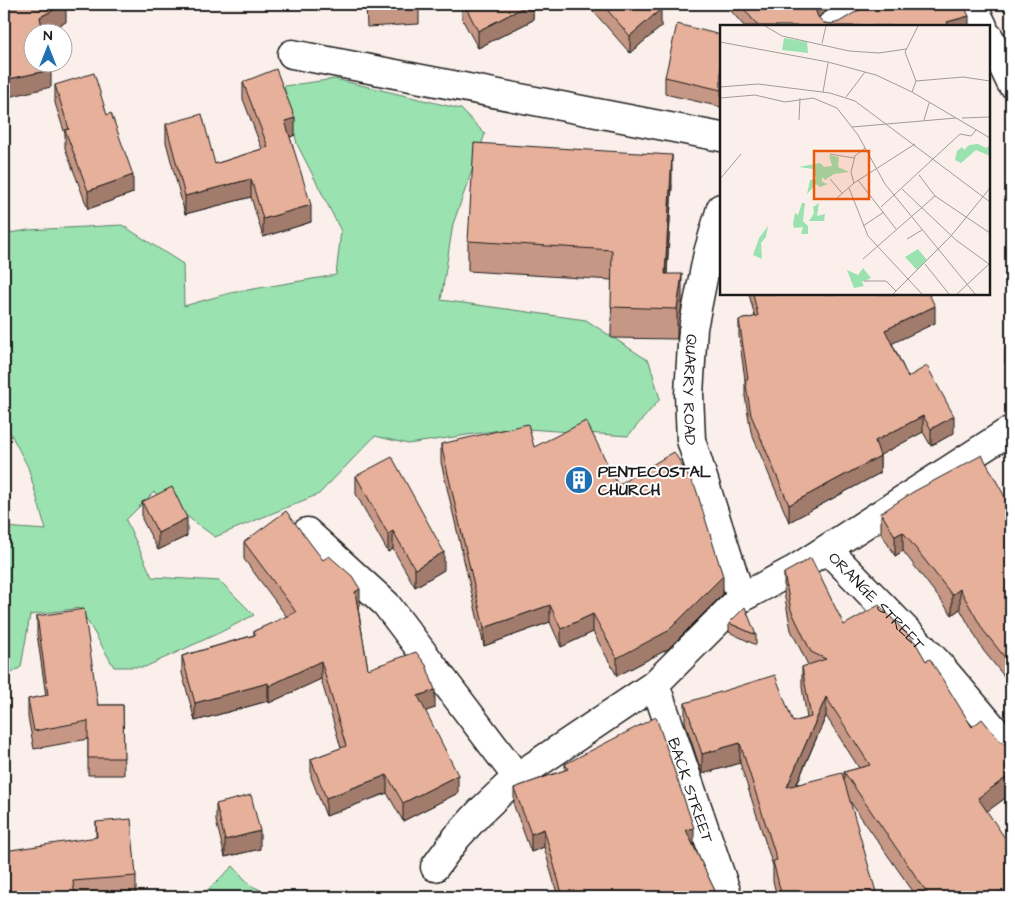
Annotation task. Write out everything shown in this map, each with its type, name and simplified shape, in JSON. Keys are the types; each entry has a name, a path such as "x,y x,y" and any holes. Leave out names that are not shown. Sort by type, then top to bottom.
{"street":[{"path":"833,25 867,4"},
{"path":"972,4 982,25"},
{"path":"990,39 1011,83"},
{"path":"292,54 720,137"},
{"name":"QUARRY ROAD","path":"720,212 708,254 693,328 689,403 691,440 741,598"},
{"name":"ORANGE STREET","path":"1011,430 828,549 936,661 1011,750"},
{"path":"307,532 386,604 517,777"},
{"path":"435,867 457,837 479,812 517,777 655,684 741,598 794,570 828,549"},
{"name":"BACK STREET","path":"655,684 728,897"}],"green space":[{"path":"335,79 461,109 485,134 453,224 441,300 586,320 649,361 660,399 628,436 513,428 408,444 375,436 319,494 215,537 154,492 126,520 152,577 220,581 254,615 145,667 114,667 80,608 30,615 21,667 4,678 4,527 46,530 28,467 4,421 4,234 28,230 122,225 183,264 184,306 230,293 336,275 341,231 297,144 284,86"},
{"path":"233,866 250,885 275,897 200,897"}],"building":[{"path":"4,4 65,4 40,17 41,22 22,22 22,72 42,72 4,80"},
{"path":"367,4 419,4 419,6 367,9"},
{"path":"464,4 530,4 478,31"},
{"path":"602,4 656,4 661,9 630,36"},
{"path":"740,4 817,4 815,9 818,17 824,23 832,24 839,22 869,4 963,4 969,16 947,22 948,25 757,25"},
{"path":"677,24 720,35 720,90 665,77"},
{"path":"276,69 295,118 285,121 311,205 263,219 251,179 185,196 166,124 202,114 215,164 268,147 243,82"},
{"path":"94,73 107,115 111,113 133,175 88,191 65,130 69,129 55,85"},
{"path":"474,143 672,155 665,274 682,274 677,309 611,307 612,250 468,241"},
{"path":"753,295 930,295 935,306 885,330 908,377 927,366 954,416 931,429 923,416 875,441 880,456 789,505 751,415 745,379 748,379 739,320 758,316"},
{"path":"1011,346 1011,361 1005,348"},
{"path":"586,421 618,485 674,452 696,489 723,576 668,631 617,658 593,614 561,629 550,605 484,628 441,444 528,424 534,447"},
{"path":"982,455 1011,508 1011,665 983,630 960,589 952,595 903,532 895,536 881,513 913,492"},
{"path":"392,457 444,552 415,569 393,531 388,534 356,476"},
{"path":"172,487 187,518 158,533 142,502"},
{"path":"286,511 323,560 329,556 352,576 360,589 355,592 368,669 416,652 426,665 435,690 418,696 458,775 403,803 387,775 326,798 311,759 346,746 321,661 269,686 268,683 195,703 182,656 255,635 254,631 296,612 244,542"},
{"path":"811,558 844,625 879,605 915,642 926,661 930,659 972,727 982,719 999,740 1005,744 1011,744 1011,774 978,798 1011,847 1011,897 930,897 844,772 870,765 826,697 787,787 842,773 876,892 860,897 782,897 773,861 777,860 740,743 702,754 685,703 775,675 793,722 811,717 802,667 826,659 811,652 791,610 784,573"},
{"path":"745,607 756,635 729,623"},
{"path":"84,609 98,705 123,705 124,758 88,758 88,721 34,731 28,699 48,695 37,616"},
{"path":"1011,697 1011,706 1007,700"},
{"path":"656,717 694,828 686,830 718,897 563,897 544,829 531,834 514,788 568,769 565,764"},
{"path":"251,795 260,831 225,840 216,804"},
{"path":"131,819 136,876 73,881 75,897 4,897 4,851 97,837 96,822"}],"place":[{"name":"PENTECOSTAL CHURCH","path":"579,480"}]}
